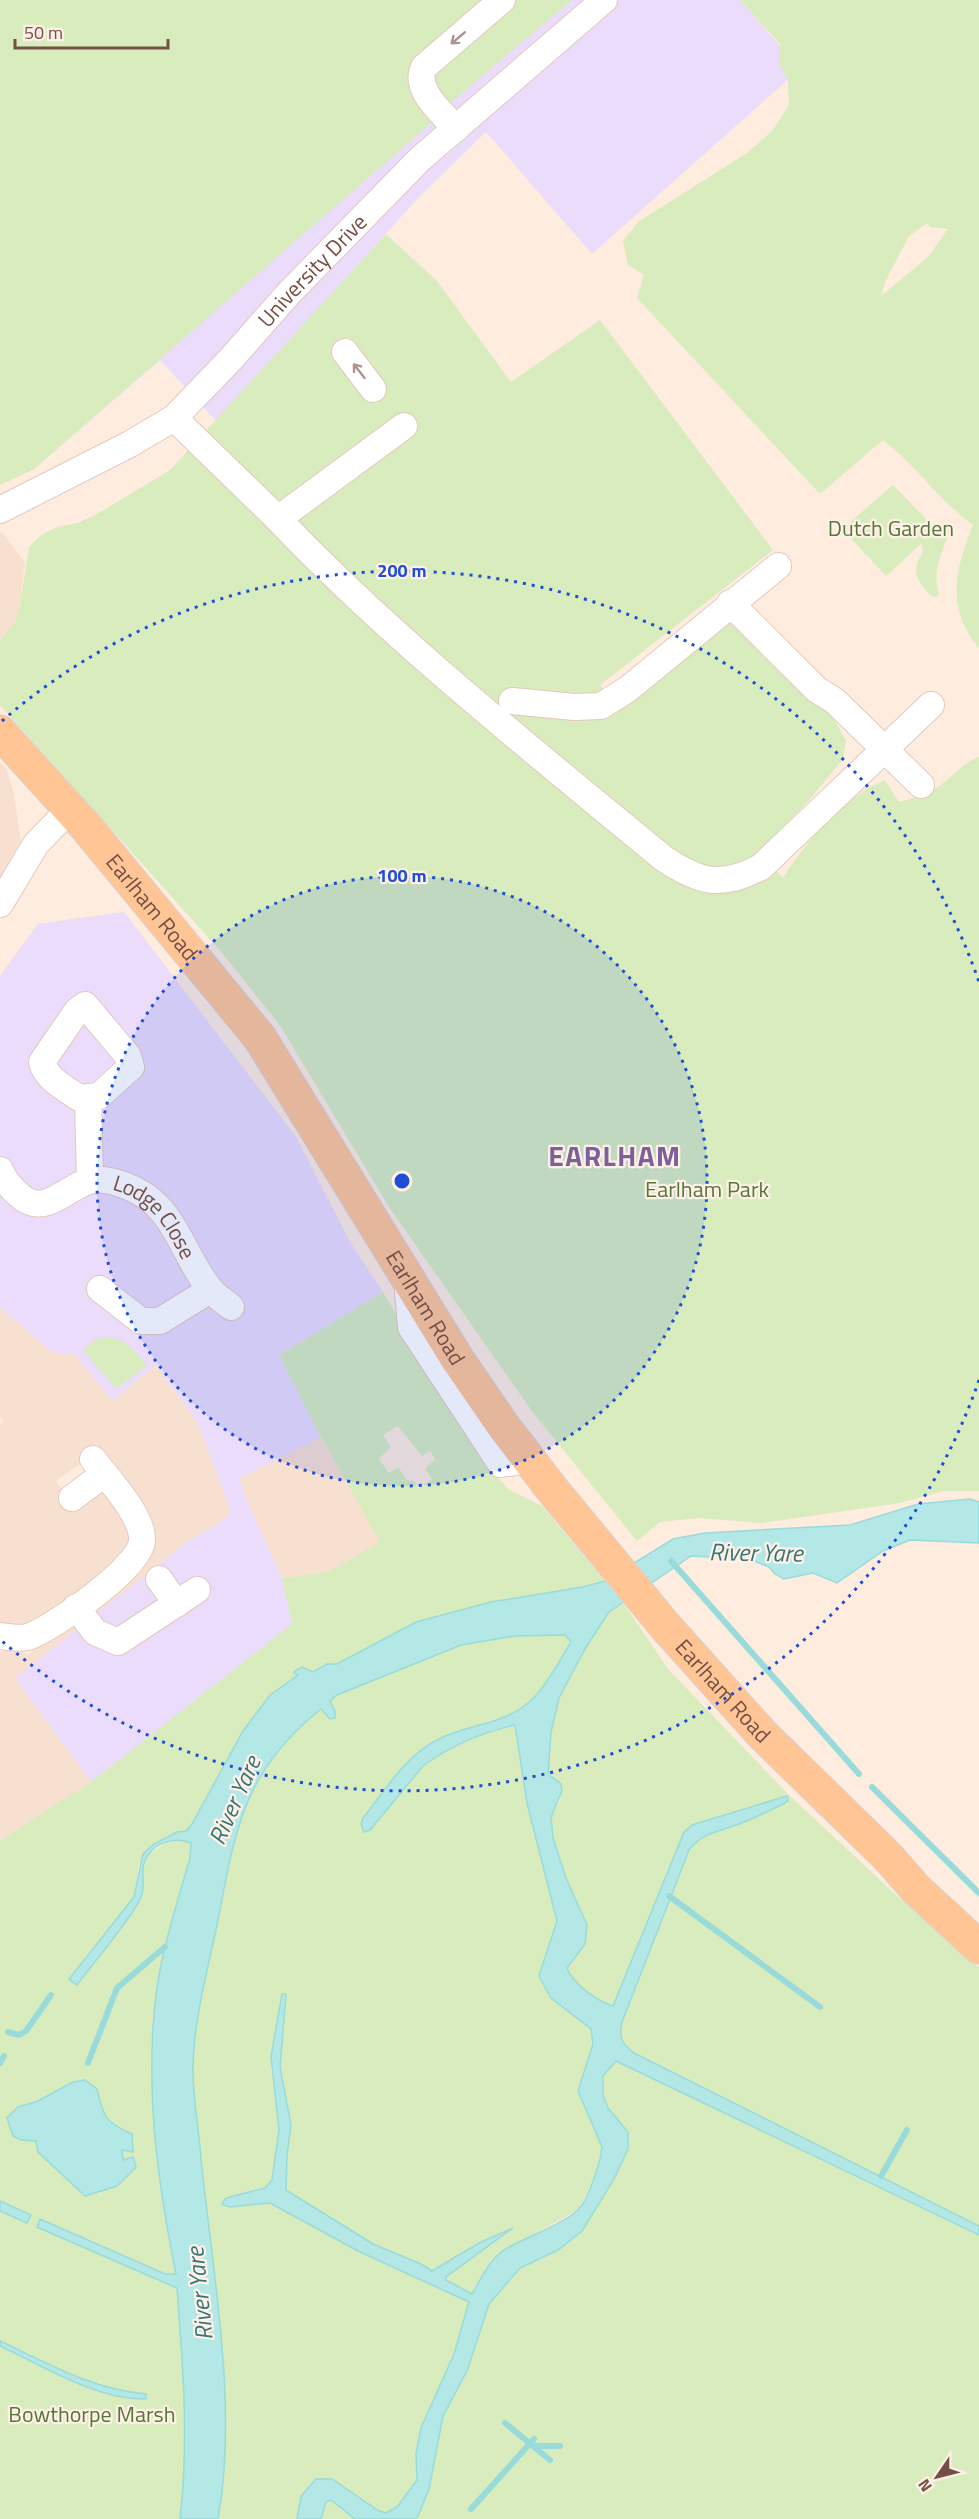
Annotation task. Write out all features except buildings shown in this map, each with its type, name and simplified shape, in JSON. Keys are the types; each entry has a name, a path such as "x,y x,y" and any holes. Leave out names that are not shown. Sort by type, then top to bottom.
{"main road":[{"name":"Earlham Road","path":"0,732 70,808 260,1038 458,1360 529,1460 666,1627 762,1734 888,1857"},
{"path":"888,1857 929,1883 979,1926"},
{"path":"888,1857 916,1889 979,1947"}],"street":[{"path":"456,129 422,87 421,73 424,67 502,0"},
{"name":"University Drive","path":"0,510 130,444 174,418 314,267 420,159 604,0"},
{"path":"345,352 373,389"},
{"path":"174,418 366,605 507,729 683,872 703,879 724,882 742,877 761,867 931,705"},
{"path":"279,519 404,426"},
{"path":"476,701 512,701 574,707 601,706 628,689 730,603 778,566"},
{"path":"730,603 816,689 835,701 921,785"},
{"path":"507,729 512,701"},
{"path":"0,904 36,844 70,808"},
{"path":"88,1098 90,1180"},
{"name":"Lodge Close","path":"1,1175 25,1201 41,1205 56,1200 90,1180 127,1186 142,1192 164,1210 210,1290 231,1307"},
{"path":"100,1289 141,1321 160,1321 210,1290"},
{"path":"0,1636 26,1638 76,1607 123,1571 135,1558 142,1542 141,1528 132,1511 98,1467 72,1498"},
{"path":"76,1607 95,1632 118,1642 187,1597 159,1579"}],"shaded area":[{"path":"0,0 740,0 800,69 592,254 486,132 420,196 216,421 160,360 34,469 0,485"},
{"path":"2,532 25,562 19,610 14,623 0,641 0,533"},
{"path":"0,762 6,768 13,789 21,841 0,878"},
{"path":"124,912 296,1137 351,1244 383,1292 279,1355 321,1438 381,1542 328,1572 282,1578 91,1782 0,1840 0,1652 13,1648 28,1654 137,1573 154,1541 155,1529 150,1513 102,1448 56,1481 75,1507 99,1494 106,1495 134,1534 127,1558 34,1627 0,1624 0,1425 4,1422 0,1416 0,976 38,924"},
{"path":"124,912 296,1137 351,1244 383,1292 279,1355 321,1437 239,1479 282,1578 292,1624 91,1782 15,1678 187,1542 223,1520 231,1512 198,1424 156,1365 113,1400 72,1353 64,1355 50,1351 0,1308 0,976 38,924"}],"green space":[{"path":"0,0 572,0 448,105 430,124 34,469 0,485"},
{"path":"740,0 979,0 979,648 961,618 956,588 962,558 973,525 949,505 883,440 820,494 637,298 644,275 628,265 623,241 638,222 747,153 772,131 789,105 788,81 779,62 780,44","holes":["927,223 930,227 948,229 928,257 881,296 886,280 909,236"]},
{"name":"Earlham Park","path":"386,234 437,281 511,382 600,320 773,550 600,685 615,707 721,622 738,618 823,698 846,741 843,759 811,798 758,853 783,878 827,822 841,808 870,787 885,780 899,802 908,800 936,788 967,763 979,757 979,1491 944,1491 900,1503 762,1523 699,1518 660,1522 637,1541 531,1410 389,1207 281,1027 223,954 0,705 0,641 14,623 19,610 29,547 41,535 57,527 78,523 97,514 170,470"},
{"name":"Dutch Garden","path":"893,485 936,529 951,525 936,575 939,593 936,597 932,596 918,580 916,570 923,551 921,544 886,576 842,529"},
{"name":"Bowthorpe Marsh","path":"383,1292 440,1390 494,1472 508,1489 542,1506 605,1581 583,1587 491,1602 416,1622 337,1664 327,1664 313,1672 299,1674 269,1695 243,1731 192,1824 186,1831 177,1832 154,1844 139,1864 134,1897 69,1979 77,1984 142,1894 142,1866 149,1854 168,1841 183,1839 191,1843 190,1858 157,1987 152,2059 152,2095 158,2167 176,2275 165,2275 177,2288 183,2356 186,2473 180,2519 0,2519 0,1840 91,1782 292,1624 282,1578 328,1572 380,1542 321,1437 279,1355","holes":["398,1426 422,1456 430,1451 435,1459 425,1469 432,1479 419,1488 414,1481 407,1480 398,1467 389,1473 379,1459 391,1447 383,1435"]},
{"path":"105,1337 124,1342 147,1365 116,1389 83,1350 93,1341"},
{"path":"624,1604 668,1669 787,1793 895,1894 979,1967 979,2226 634,2053 622,2040 622,2022 689,1850 707,1835 749,1820 783,1804 787,1796 692,1825 684,1832 614,2006 586,1992 570,1974 567,1967 585,1944 553,1838 551,1817 560,1800 561,1784 548,1774 551,1732 559,1698 585,1649 608,1613"},
{"path":"565,1635 571,1642 538,1695 528,1705 411,1758 363,1818 361,1824 369,1830 423,1766 433,1759 467,1741 515,1725 527,1803 557,1922 539,1976 551,1998 591,2029 593,2044 578,2091 602,2147 596,2174 578,2210 503,2251 489,2265 472,2294 446,2280 446,2277 509,2230 479,2243 432,2271 373,2244 286,2190 291,2125 280,2067 286,1994 271,2070 278,2102 279,2130 272,2180 265,2188 227,2198 222,2204 229,2207 270,2203 358,2251 469,2302 454,2354 416,2453 417,2480 397,2507 386,2513 379,2511 332,2479 316,2479 301,2496 297,2519 218,2519 224,2474 226,2428 224,2381 193,2071 199,2010 232,1850 249,1799 261,1775 296,1731 321,1709 335,1711 330,1701 337,1695 461,1645 515,1636"},
{"path":"616,2061 979,2235 979,2519 415,2519 443,2416 467,2371 489,2304 520,2268 558,2250 582,2231 614,2179 628,2149 628,2132 608,2108 603,2095 603,2076"},
{"path":"331,2500 355,2519 321,2519 326,2501"}],"water":[{"name":"River Yare","path":"970,1499 979,1502 979,1543 910,1540 883,1551 837,1583 813,1573 784,1579 769,1567 749,1559 691,1556 608,1613 585,1649 559,1698 551,1732 548,1774 561,1784 562,1791 551,1817 553,1838 566,1878 587,1925 585,1944 567,1968 574,1980 586,1991 613,2006 684,1832 692,1825 787,1796 788,1801 783,1804 749,1820 707,1835 689,1850 622,2022 622,2040 634,2053 979,2226 979,2235 616,2061 603,2076 603,2095 608,2108 628,2132 628,2149 614,2179 582,2231 558,2250 520,2268 489,2304 467,2371 443,2416 429,2489 418,2516 415,2519 355,2519 331,2500 326,2502 321,2519 297,2519 301,2496 316,2479 332,2479 379,2511 386,2513 397,2507 417,2480 416,2453 421,2428 454,2354 469,2302 358,2251 270,2203 229,2207 222,2204 226,2198 265,2188 272,2180 279,2130 271,2057 282,1994 286,1994 280,2067 291,2125 286,2190 373,2244 432,2271 479,2243 513,2228 446,2277 446,2280 472,2294 494,2259 504,2250 561,2222 577,2211 597,2171 601,2153 602,2147 578,2091 593,2044 591,2029 551,1998 539,1976 557,1921 527,1803 515,1725 467,1741 433,1759 423,1766 370,1830 364,1832 361,1824 363,1818 395,1776 424,1748 453,1733 509,1715 529,1702 552,1674 571,1642 565,1635 515,1636 461,1645 337,1695 330,1701 335,1711 335,1718 330,1719 321,1709 296,1731 277,1753 261,1775 240,1823 232,1850 199,2010 193,2071 221,2334 226,2429 224,2475 218,2519 180,2519 185,2432 177,2288 37,2227 40,2219 165,2274 176,2274 163,2203 154,2131 153,2023 160,1971 190,1858 191,1843 180,1840 168,1841 153,1850 144,1864 142,1894 132,1913 77,1985 69,1979 134,1897 143,1854 154,1844 177,1832 186,1831 192,1824 243,1731 270,1695 298,1675 294,1673 295,1671 302,1667 313,1672 327,1664 337,1664 416,1622 491,1602 583,1587 605,1581 673,1539 705,1533 850,1525 918,1504"},
{"path":"85,2080 97,2089 107,2118 116,2126 132,2134 133,2152 122,2150 123,2160 133,2157 136,2167 117,2186 85,2196 38,2152 36,2141 21,2140 13,2136 7,2118 18,2107 38,2101 73,2082"},
{"path":"0,2201 31,2215 27,2223 0,2211"},
{"path":"0,2341 89,2381 146,2394 146,2399 108,2394 71,2381 0,2346"}],"waterway":[{"path":"671,1561 859,1774"},
{"path":"872,1787 979,1893"},
{"path":"669,1896 820,2007"},
{"path":"88,2063 117,1988 165,1947"},
{"path":"8,2032 19,2035 26,2031 51,1995"},
{"path":"0,2063 4,2056"},
{"path":"881,2176 907,2130"},
{"path":"505,2423 550,2460"},
{"path":"471,2509 534,2439"},
{"path":"533,2446 560,2446"}],"district":[{"name":"EARLHAM","path":"615,1155"}]}
